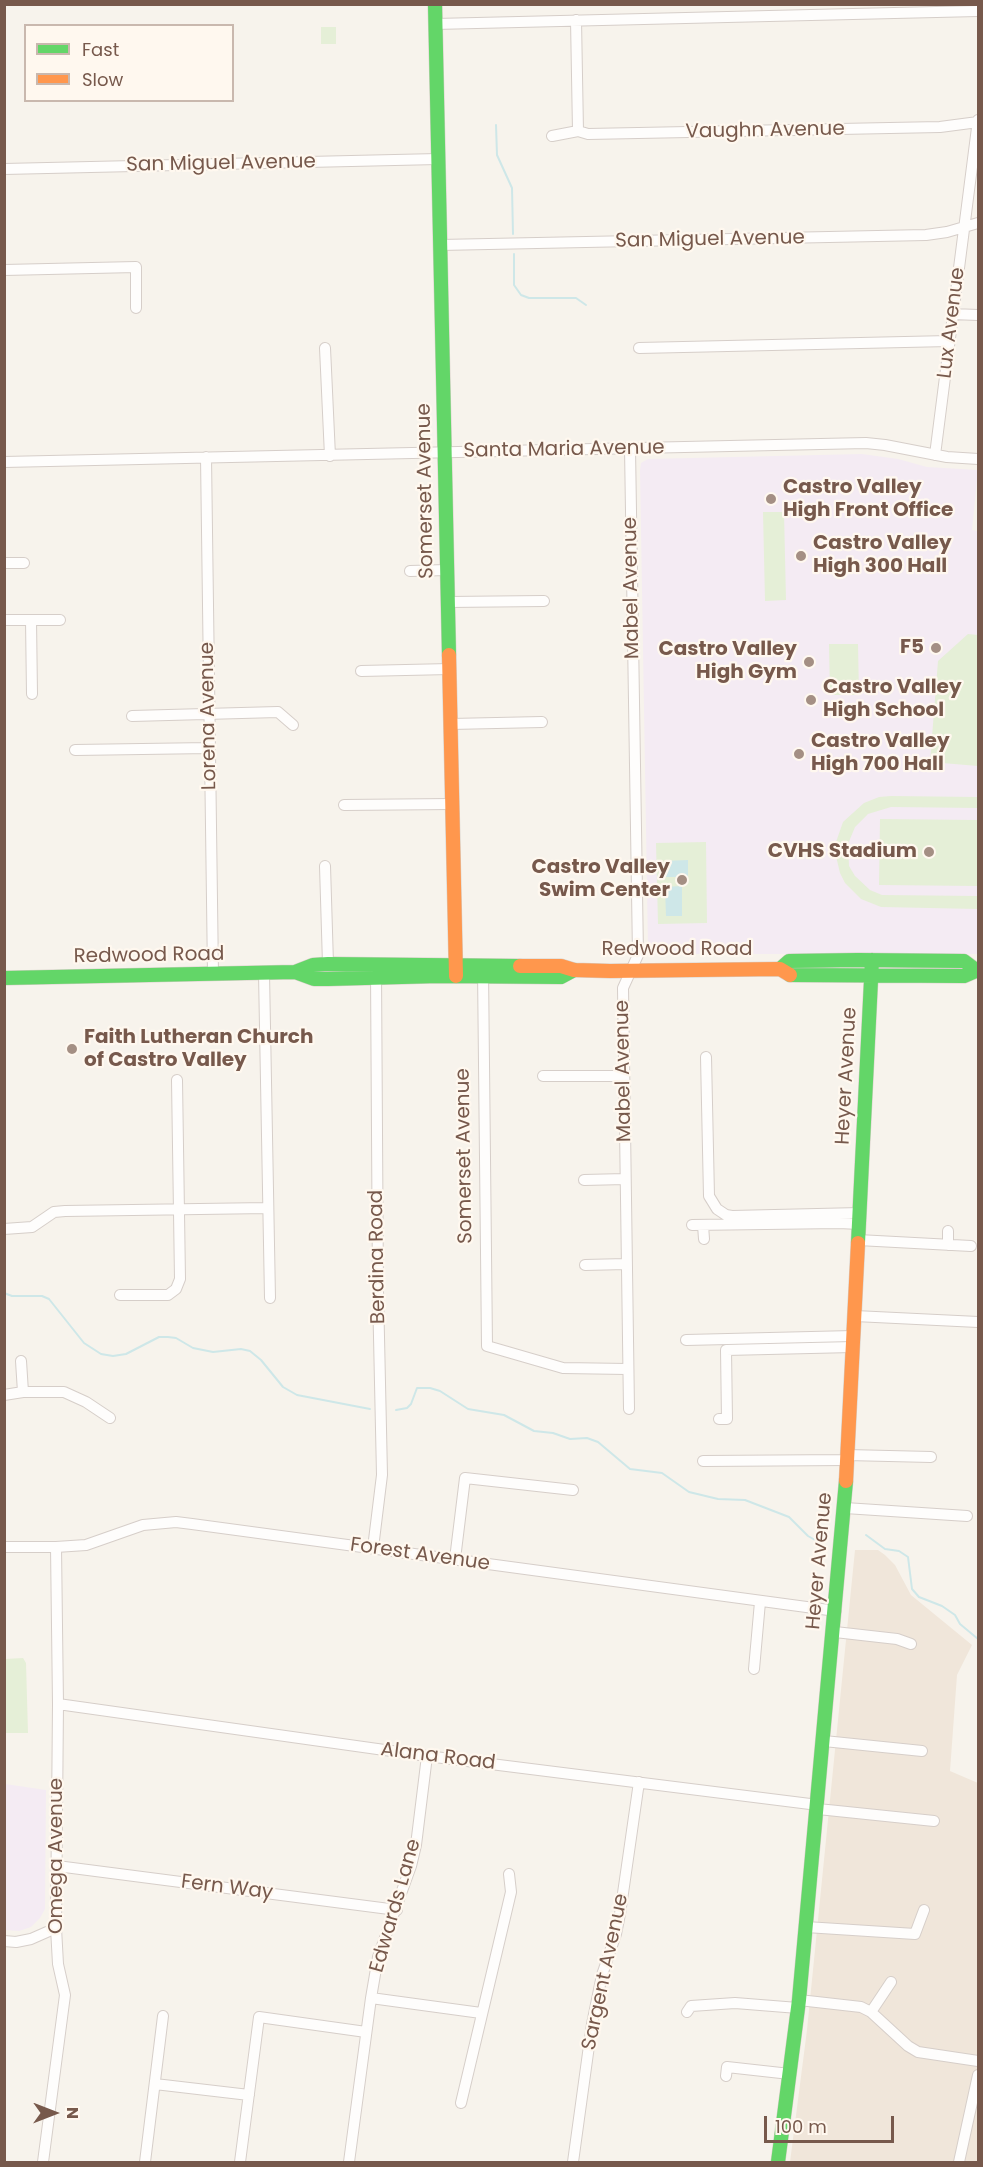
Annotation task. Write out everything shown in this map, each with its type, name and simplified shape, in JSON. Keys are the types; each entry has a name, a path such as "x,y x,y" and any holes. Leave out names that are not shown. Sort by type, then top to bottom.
{"street":[{"name":"Somerset Avenue","path":"435,4 456,970"},
{"path":"435,24 828,9 959,8 978,11"},
{"path":"576,20 578,131"},
{"name":"Vaughn Avenue","path":"552,136 578,131 588,134 940,127 978,122"},
{"name":"Lux Avenue","path":"935,455 978,122"},
{"name":"San Miguel Avenue","path":"4,169 438,159"},
{"name":"San Miguel Avenue","path":"440,245 926,235 978,223"},
{"path":"4,270 136,267 136,308"},
{"path":"952,314 978,315"},
{"path":"639,348 949,341"},
{"path":"325,348 330,456"},
{"name":"Santa Maria Avenue","path":"4,462 866,443 935,455 978,459"},
{"name":"Mabel Avenue","path":"629,1409 623,988 638,955 630,448"},
{"name":"Lorena Avenue","path":"206,457 213,974"},
{"path":"4,563 24,562"},
{"path":"410,571 447,570"},
{"path":"448,602 544,601"},
{"path":"31,620 32,694"},
{"path":"4,621 60,620"},
{"path":"361,671 450,669"},
{"path":"132,716 278,712 293,725"},
{"path":"451,724 542,722"},
{"path":"75,750 209,748"},
{"path":"344,805 452,804"},
{"path":"325,866 328,964"},
{"name":"Redwood Road","path":"780,969 789,961 872,960 964,961 977,970"},
{"name":"Heyer Avenue","path":"778,2163 806,1927 845,1508 872,960"},
{"name":"Redwood Road","path":"4,978 295,972 314,965 328,964 376,972"},
{"name":"Redwood Road","path":"295,972 314,979 376,972 456,970 561,976 574,970 780,969 789,975 964,976 977,970"},
{"name":"Somerset Avenue","path":"483,971 488,1346 563,1368 627,1369"},
{"name":"Berdina Road","path":"373,1548 382,1475 378,1291 376,972"},
{"path":"264,973 270,1298"},
{"path":"706,1058 709,1196 717,1209 726,1215 860,1219"},
{"path":"543,1076 623,1076"},
{"path":"120,1295 168,1295 176,1289 180,1279 177,1080"},
{"path":"584,1180 625,1179"},
{"path":"4,1229 32,1227 54,1212 65,1210 267,1208"},
{"path":"704,1239 698,1225 839,1223 860,1219"},
{"path":"948,1231 949,1257"},
{"path":"858,1240 971,1246"},
{"path":"585,1265 626,1264"},
{"path":"855,1316 978,1322"},
{"path":"686,1340 853,1341"},
{"path":"719,1419 727,1419 726,1350 853,1341"},
{"path":"21,1361 23,1392"},
{"path":"4,1395 23,1392 64,1392 86,1402 110,1418"},
{"path":"703,1461 931,1457"},
{"path":"455,1559 465,1478 573,1490"},
{"path":"845,1508 967,1516"},
{"name":"Forest Avenue","path":"4,1547 86,1545 143,1525 176,1522 836,1611"},
{"name":"Omega Avenue","path":"43,2163 65,1995 58,1964 56,1928 58,1704 56,1547"},
{"path":"754,1668 760,1602"},
{"path":"835,1632 897,1639 911,1644"},
{"name":"Alana Road","path":"58,1704 427,1756 934,1821"},
{"path":"824,1741 922,1751"},
{"name":"Edwards Lane","path":"350,2162 378,1957 397,1911 411,1866 416,1845 427,1756"},
{"name":"Sargent Avenue","path":"573,2163 591,2024 602,1975 616,1934 620,1914 639,1782"},
{"name":"Fern Way","path":"57,1866 397,1911"},
{"path":"460,2103 511,1892 509,1874"},
{"path":"806,1927 915,1934 924,1910"},
{"path":"4,1941 16,1942 31,1939 56,1928"},
{"path":"871,2012 891,1982"},
{"path":"371,1998 481,2013"},
{"path":"687,2012 691,2006 735,2003 855,2005 871,2012 908,2046 918,2052 978,2061"},
{"path":"145,2163 163,2016"},
{"path":"240,2163 260,2017 366,2032"},
{"path":"726,2076 727,2067 790,2074"},
{"path":"959,2163 978,2075"},
{"path":"155,2084 249,2095"}],"shaded area":[{"name":"Castro Valley High School","path":"862,454 898,459 927,467 978,470 972,530 978,531 978,954 656,954 648,948 641,463 648,459"},
{"path":"855,1550 878,1550 885,1555 895,1565 911,1595 972,1645 957,1675 950,1771 978,1783 978,2162 790,2162 807,2030"},
{"path":"5,1784 46,1790 45,1909 31,1927 19,1931 5,1930"}],"green space":[{"path":"321,27 336,27 336,44 321,44"},
{"path":"763,512 784,512 786,600 765,601"},
{"path":"968,634 978,635 978,766 930,762 938,661"},
{"path":"829,644 858,644 859,695 830,695"},
{"path":"879,797 978,797 978,808 891,807 868,814 855,827 848,844 849,866 855,876 870,890 882,895 978,896 978,909 881,907 861,899 845,883 835,852 843,822 864,803"},
{"name":"CVHS Stadium","path":"880,819 978,820 978,886 879,885"},
{"name":"Castro Valley Swim Center","path":"706,842 707,923 658,924 656,843"},
{"path":"23,1658 26,1663 28,1733 5,1733 5,1659"}],"water":[{"path":"688,860 688,877 665,877 664,861"},
{"path":"682,886 682,916 666,916 665,887"}],"waterway":[{"path":"496,125 497,155 512,188 513,234"},
{"path":"514,254 514,285 521,295 529,298 576,298 586,305"},
{"path":"4,1293 12,1296 42,1296 49,1299 84,1343 101,1354 113,1356 126,1354 159,1337 176,1338 193,1348 213,1352 241,1349 250,1351 261,1360 283,1387 297,1395 370,1409"},
{"path":"396,1410 407,1408 411,1404 417,1388 440,1391 468,1409 504,1415 534,1431 553,1433 570,1439 587,1438 598,1442 630,1469 662,1473 689,1492 718,1499 745,1500 789,1517 808,1536 822,1544"},
{"path":"866,1535 885,1549 899,1551 908,1557 912,1589 919,1597 942,1606 955,1615 960,1624 978,1639"}],"traffic: fast":[{"path":"435,4 449,655"},
{"path":"780,969 789,961 858,960 964,961 976,970"},
{"path":"858,1243 872,960"},
{"path":"4,978 295,972 313,965 328,964 520,966"},
{"path":"295,972 314,979 328,979 439,976 561,977 574,970"},
{"path":"790,975 964,976 978,970"},
{"path":"778,2162 799,2000 846,1481"}],"traffic: slow":[{"path":"449,655 456,976"},
{"path":"520,966 561,966 574,970 610,971 780,969 790,975"},
{"path":"846,1481 858,1243"}],"place":[{"name":"Castro Valley High Front Office","path":"771,499"},
{"name":"Castro Valley High 300 Hall","path":"801,556"},
{"name":"F5","path":"936,648"},
{"name":"Castro Valley High Gym","path":"809,662"},
{"name":"Castro Valley High School","path":"811,700"},
{"name":"Castro Valley High 700 Hall","path":"799,754"},
{"name":"CVHS Stadium","path":"929,852"},
{"name":"Castro Valley Swim Center","path":"682,880"},
{"name":"Faith Lutheran Church of Castro Valley","path":"72,1049"}]}
